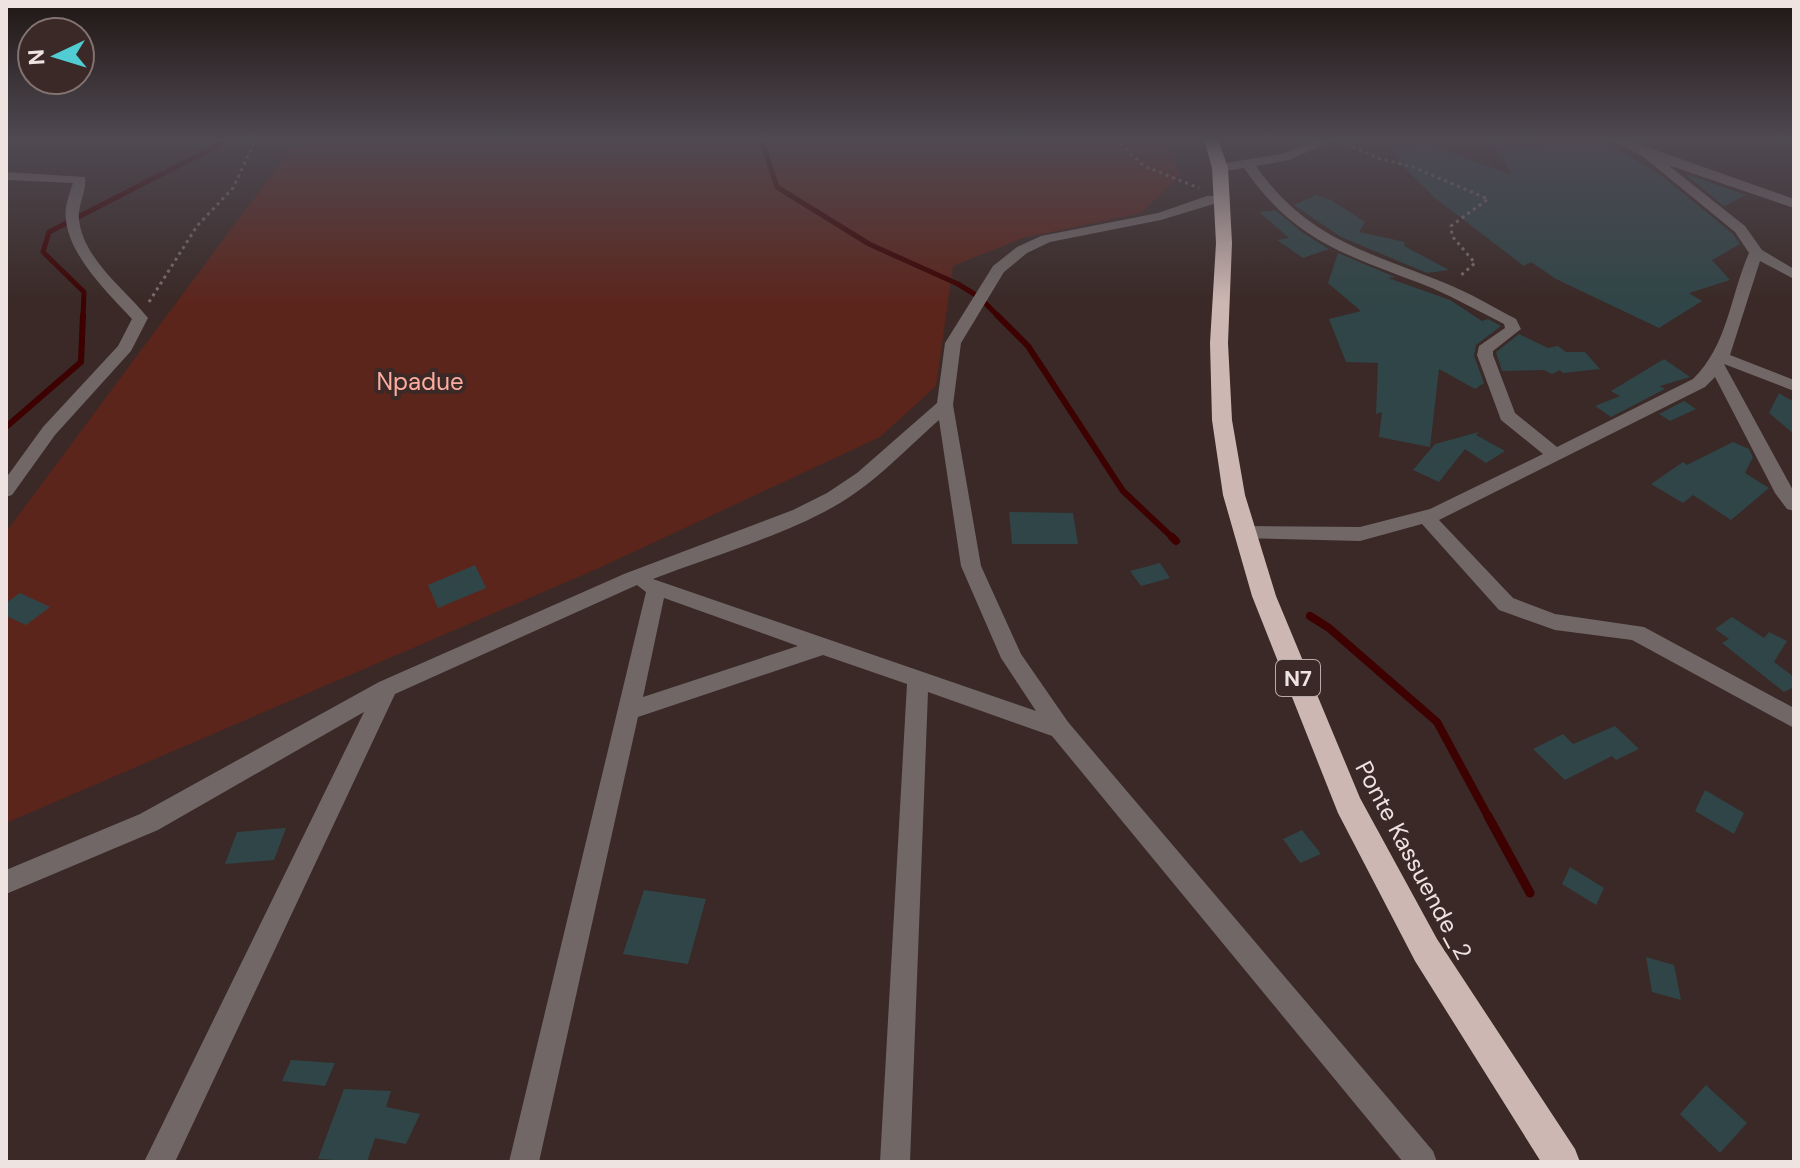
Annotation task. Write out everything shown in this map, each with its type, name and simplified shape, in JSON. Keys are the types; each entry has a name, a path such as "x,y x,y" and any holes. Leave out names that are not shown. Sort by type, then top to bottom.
{"highway":[{"name":"Ponte Kassuende_2","path":"1216,194 1224,243 1219,343 1222,420 1244,533 1264,596 1348,804 1426,950 1562,1162"}],"street":[{"path":"6,491 49,431 125,348 140,318 110,289 77,236 72,218 77,194"},
{"path":"1268,194 1303,226 1335,245 1445,288 1514,326 1485,349 1485,355 1507,416 1557,456"},
{"path":"1696,194 1740,229 1756,253 1794,275"},
{"path":"1767,194 1794,204"},
{"path":"1215,200 1161,216 1046,239 1022,250 998,269 953,343 945,405 971,566 1012,658 1060,729 1422,1162"},
{"path":"1244,533 1360,534 1436,514 1699,383 1719,361 1756,253"},
{"path":"1719,361 1794,386"},
{"path":"1719,361 1784,493 1794,504"},
{"path":"6,882 149,822 387,688 631,579 800,515 834,498 945,405"},
{"path":"1425,516 1506,604 1521,612 1588,628 1620,628 1637,633 1794,719"},
{"path":"631,579 1060,729"},
{"path":"524,1162 657,587"},
{"path":"629,711 820,647"},
{"path":"895,1162 918,680"},
{"path":"159,1162 387,688"}],"path":[{"path":"140,318 197,226 228,194"},
{"path":"1207,194 1215,200"},
{"path":"1445,288 1475,263 1452,236 1451,226 1488,199 1481,194"}],"green space":[{"name":"Npadue","path":"258,194 1162,194 1141,213 1023,238 953,266 936,386 880,437 599,568 6,823 6,532"}],"building":[{"path":"1431,194 1683,194 1733,234 1740,244 1712,260 1730,280 1689,293 1702,301 1659,328 1556,279 1531,262 1524,266"},
{"path":"1709,194 1746,195 1724,206"},
{"path":"1316,195 1331,200 1365,222 1359,232 1405,242 1404,246 1449,270 1427,273 1341,237 1294,205"},
{"path":"1275,210 1329,249 1303,258 1277,240 1289,238 1259,212"},
{"path":"1338,253 1395,277 1388,278 1450,300 1482,321 1488,319 1501,326 1476,345 1474,356 1484,383 1475,389 1439,369 1430,447 1379,437 1382,412 1376,414 1378,363 1346,362 1329,319 1361,311 1328,283"},
{"path":"1519,334 1548,348 1558,346 1566,352 1585,352 1600,369 1563,373 1560,370 1552,374 1544,370 1502,371 1496,352"},
{"path":"1664,359 1690,377 1660,386 1665,389 1611,417 1595,406 1620,396 1611,391"},
{"path":"1779,393 1794,402 1794,434 1769,413"},
{"path":"1684,401 1696,409 1670,421 1659,414"},
{"path":"1479,432 1476,435 1505,451 1486,463 1465,449 1439,482 1413,470 1435,444"},
{"path":"1733,442 1749,449 1753,457 1745,473 1769,488 1731,520 1693,495 1683,503 1651,484 1683,462 1687,465"},
{"path":"1009,512 1073,513 1078,544 1012,544"},
{"path":"1160,563 1170,578 1141,586 1130,571"},
{"path":"475,565 486,588 438,608 428,585"},
{"path":"20,593 50,607 26,625 6,616 6,603"},
{"path":"1732,617 1764,638 1769,632 1787,641 1774,662 1794,677 1794,687 1784,692 1722,643 1729,639 1715,629"},
{"path":"1615,726 1639,749 1616,760 1612,756 1565,780 1533,749 1563,734 1573,744"},
{"path":"1705,790 1744,813 1734,834 1695,811"},
{"path":"286,828 274,860 225,864 237,832"},
{"path":"1302,830 1321,854 1300,863 1283,839"},
{"path":"1570,867 1604,888 1596,905 1562,884"},
{"path":"644,890 706,899 688,964 623,954"},
{"path":"1646,957 1674,965 1681,1000 1652,992"},
{"path":"291,1060 335,1063 325,1086 282,1081"},
{"path":"1706,1085 1747,1123 1720,1153 1680,1114"},
{"path":"344,1089 391,1091 386,1107 420,1114 406,1144 375,1138 367,1162 318,1159"}],"waterway":[{"path":"83,317 84,292 43,252 49,232 124,194"},
{"path":"788,194 869,244 958,284 979,297 1028,346 1123,491 1174,539"},
{"path":"6,427 81,362 83,315"},
{"path":"1310,616 1329,628 1437,722 1489,818"},
{"path":"1488,816 1530,893"}]}
